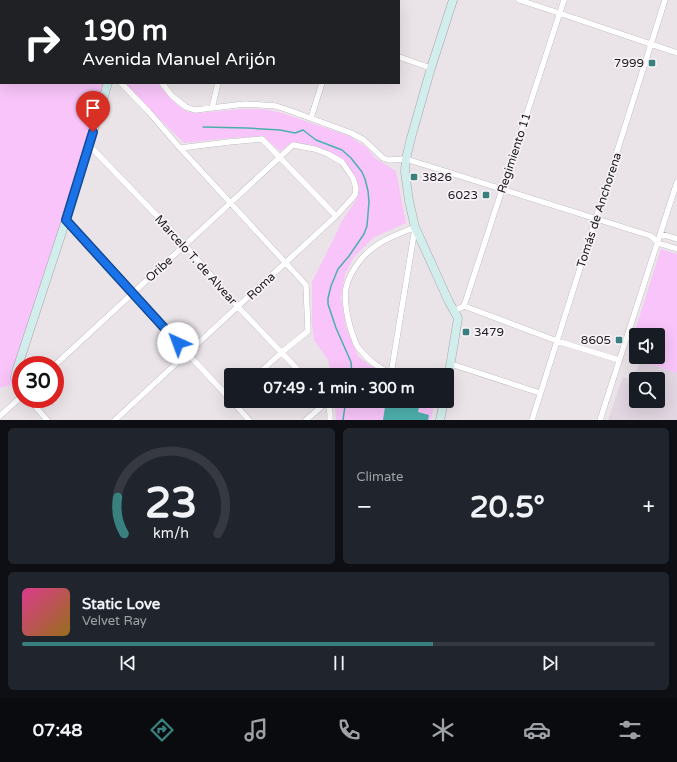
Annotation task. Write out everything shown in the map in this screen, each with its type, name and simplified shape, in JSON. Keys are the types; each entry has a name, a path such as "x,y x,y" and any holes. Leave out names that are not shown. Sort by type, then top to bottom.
{"street":[{"path":"449,368 458,318 415,227 409,201 405,172 406,159 431,68 453,0"},
{"path":"519,0 677,53"},
{"name":"Regimiento 11","path":"464,306 564,0"},
{"name":"Tomás de Anchorena","path":"532,420 665,0"},
{"path":"400,57 431,68"},
{"path":"21,356 66,220 108,84"},
{"path":"121,84 149,112 180,148 306,285 308,331 265,368"},
{"path":"163,84 172,96 186,107 195,110 245,104 276,106 351,133 364,140 383,158 389,160 406,159 651,236 658,242 677,249"},
{"path":"212,108 218,84"},
{"path":"311,118 322,84"},
{"path":"180,148 262,139 336,216"},
{"name":"Marcelo T. de Alvear","path":"89,145 185,245 238,307 297,368"},
{"name":"Roma","path":"115,420 286,263 336,216 355,195 356,188 353,178 342,162 328,154 314,149 293,145 279,157"},
{"name":"Oribe","path":"64,357 279,157"},
{"path":"600,420 677,182"},
{"path":"66,220 132,294 224,392"},
{"path":"382,368 373,363 355,342 345,303 346,284 353,270 367,253 382,241 415,227"},
{"path":"393,368 415,227"},
{"path":"661,234 677,239"},
{"path":"454,311 464,306 557,341 619,360"},
{"path":"450,364 540,393"},
{"path":"0,416 12,405"},
{"path":"37,408 47,420"},
{"path":"238,408 249,420"},
{"path":"306,420 320,408"},
{"path":"329,408 330,420"},
{"path":"440,420 443,408"}],"shaded area":[{"path":"0,84 108,84 21,356 12,356 12,384 0,388"},
{"path":"124,84 158,84 177,105 188,112 198,113 243,109 264,109 282,113 349,136 366,147 375,158 396,171 406,223 373,238 354,257 345,274 341,298 346,327 358,356 374,368 330,368 328,360 314,340 312,324 312,282 340,224 356,200 358,189 343,160 315,147 292,142 280,151 263,136 184,143"},
{"path":"661,249 677,254 677,373 649,364 665,364 665,328 636,328"},
{"path":"639,364 649,364 677,373 677,420 608,420 623,377 629,379 629,408 665,408 665,372 636,372"},
{"path":"335,408 433,408 431,420 336,420"}],"water":[{"path":"385,408 419,408 418,412 429,415 428,420 383,420"}],"waterway":[{"path":"203,127 280,130 295,133 303,130 316,140 342,150 351,158 362,172 368,191 369,202 367,226 364,234 338,269 328,298 328,304 336,328 351,362 351,368"},
{"path":"343,420 345,408"}],"place":[{"name":"7999","path":"652,63"},
{"name":"3826","path":"414,177"},
{"name":"6023","path":"486,195"},
{"name":"3479","path":"466,332"},
{"name":"8605","path":"619,340"}],"route":[{"path":"93,132 66,220 178,343"}]}
